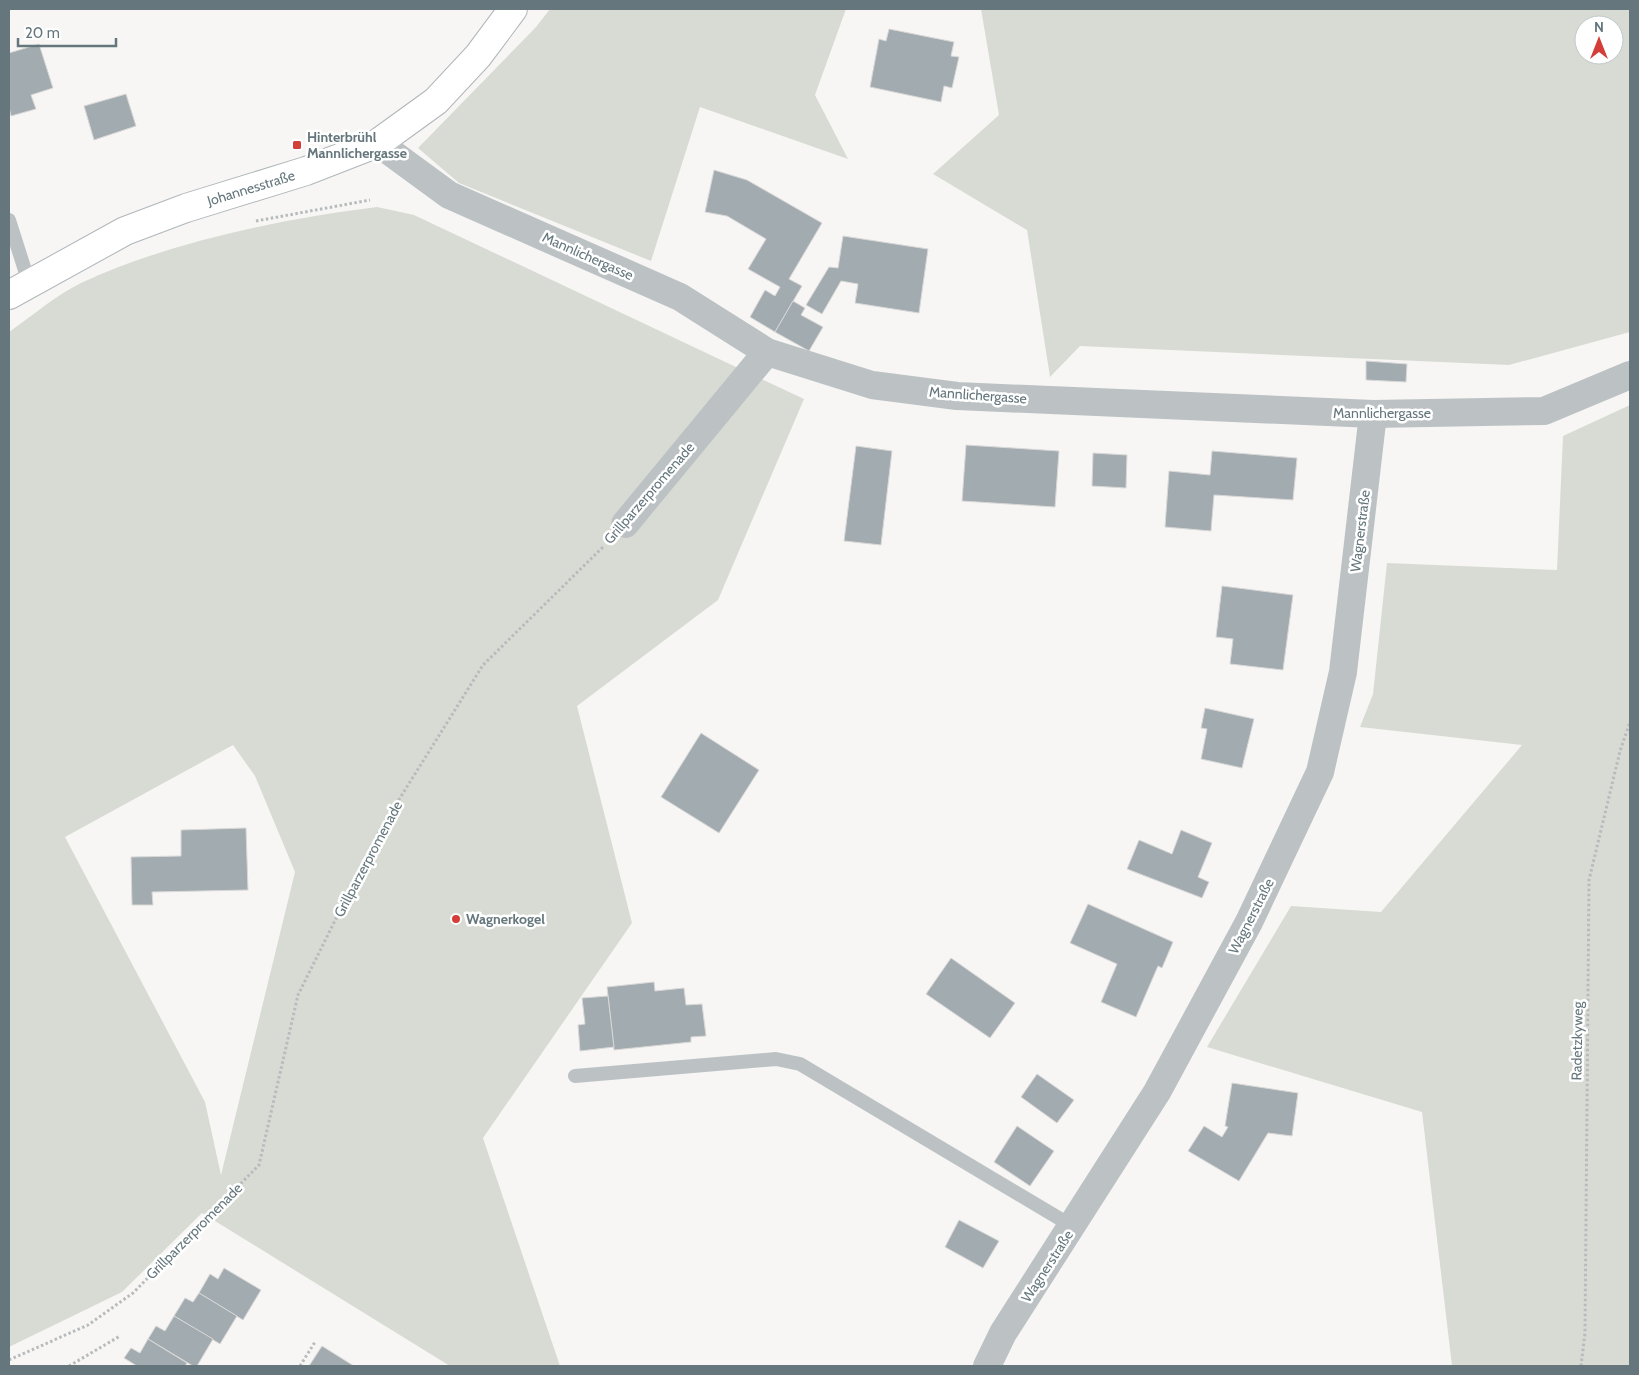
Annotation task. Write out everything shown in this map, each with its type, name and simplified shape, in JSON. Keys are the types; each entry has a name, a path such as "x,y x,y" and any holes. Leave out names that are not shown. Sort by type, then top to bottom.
{"main road":[{"name":"Johannesstraße","path":"19,289 125,231 186,208 306,172 378,143 436,101 478,56 513,9"}],"street":[{"name":"Mannlichergasse","path":"378,143 449,195 680,297 766,352 872,385 957,396 1373,414 1544,411 1630,375"},
{"name":"Grillparzerpromenade","path":"625,524 766,352"},
{"name":"Wagnerstraße","path":"987,1366 1003,1333 1157,1092 1249,922 1320,772 1343,672 1373,414"}],"lane":[{"path":"9,220 19,289"},
{"path":"576,1076 776,1059 800,1064 1072,1226"}],"path":[{"path":"250,222 370,200"},
{"name":"Grillparzerpromenade","path":"9,1360 88,1325 133,1293 259,1165 298,995 380,830 483,665 625,524"},
{"name":"Radetzkyweg","path":"1581,1366 1585,1333 1589,880 1620,750 1630,722"},
{"path":"69,1366 120,1336"},
{"path":"300,1366 315,1342"}],"shaded area":[{"path":"550,9 846,9 815,95 848,159 700,107 651,261 459,183 418,148 536,27"},
{"path":"981,9 1630,9 1630,332 1509,365 1080,346 1050,377 1027,230 933,174 999,115"},
{"path":"377,207 414,215 804,399 718,600 577,706 632,923 483,1138 560,1366 450,1366 202,1213 122,1292 9,1347 9,332 72,288 115,268 188,244 226,234 340,212","holes":["233,745 255,776 295,872 221,1175 205,1102 65,837"]},
{"path":"1630,405 1630,1366 1452,1366 1422,1112 1207,1047 1291,906 1381,912 1522,745 1360,727 1373,694 1387,563 1557,570 1563,436"}],"building":[{"path":"889,29 954,42 951,56 959,57 952,88 944,86 941,102 870,87 879,39 886,41"},
{"path":"39,44 53,88 31,95 36,109 11,116 9,107 9,53"},
{"path":"126,94 136,126 94,140 84,106"},
{"path":"714,170 747,180 822,223 789,279 802,286 775,332 750,317 765,290 775,296 780,287 748,269 766,239 727,216 705,212"},
{"path":"843,236 928,249 919,313 855,303 858,284 841,281 822,314 806,305 829,267 838,268"},
{"path":"793,301 805,308 801,315 823,327 809,351 775,332"},
{"path":"1366,361 1407,364 1406,382 1366,380"},
{"path":"966,445 1059,451 1055,507 962,501"},
{"path":"856,446 892,451 881,545 844,541"},
{"path":"1212,451 1297,458 1293,500 1214,495 1211,531 1165,527 1169,471 1210,475"},
{"path":"1093,453 1127,455 1126,488 1092,486"},
{"path":"1222,586 1293,595 1283,670 1230,664 1233,639 1216,637"},
{"path":"1205,708 1254,719 1242,768 1201,759 1207,729 1201,728"},
{"path":"701,733 759,770 719,833 661,797"},
{"path":"246,828 248,890 152,892 153,905 132,905 131,857 181,856 181,830"},
{"path":"1181,830 1212,843 1198,877 1209,882 1202,898 1127,869 1139,840 1172,854"},
{"path":"1088,904 1173,942 1162,968 1158,966 1136,1017 1101,1002 1117,964 1070,943"},
{"path":"951,958 1015,1003 990,1038 926,994"},
{"path":"654,982 655,991 684,988 686,1005 702,1004 706,1036 691,1037 691,1042 614,1050 607,987"},
{"path":"608,996 614,1047 580,1051 578,1025 585,1024 582,998"},
{"path":"1037,1074 1074,1100 1057,1123 1021,1097"},
{"path":"1232,1083 1298,1093 1292,1136 1268,1133 1239,1181 1188,1151 1204,1126 1222,1137 1228,1127 1225,1126"},
{"path":"1017,1126 1054,1151 1030,1186 994,1162"},
{"path":"959,1220 999,1241 983,1268 945,1247"},
{"path":"224,1268 261,1290 243,1320 199,1293 210,1274 218,1279"},
{"path":"199,1293 237,1316 220,1344 174,1316 185,1298 193,1302"},
{"path":"174,1316 213,1339 197,1366 193,1366 148,1339 156,1326 165,1331"},
{"path":"148,1339 187,1363 185,1366 137,1366 124,1358 131,1348 140,1353"},
{"path":"322,1346 354,1366 309,1366"}],"place":[{"name":"Hinterbrühl Mannlichergasse","path":"297,145"},
{"name":"Wagnerkogel","path":"456,919"}]}
